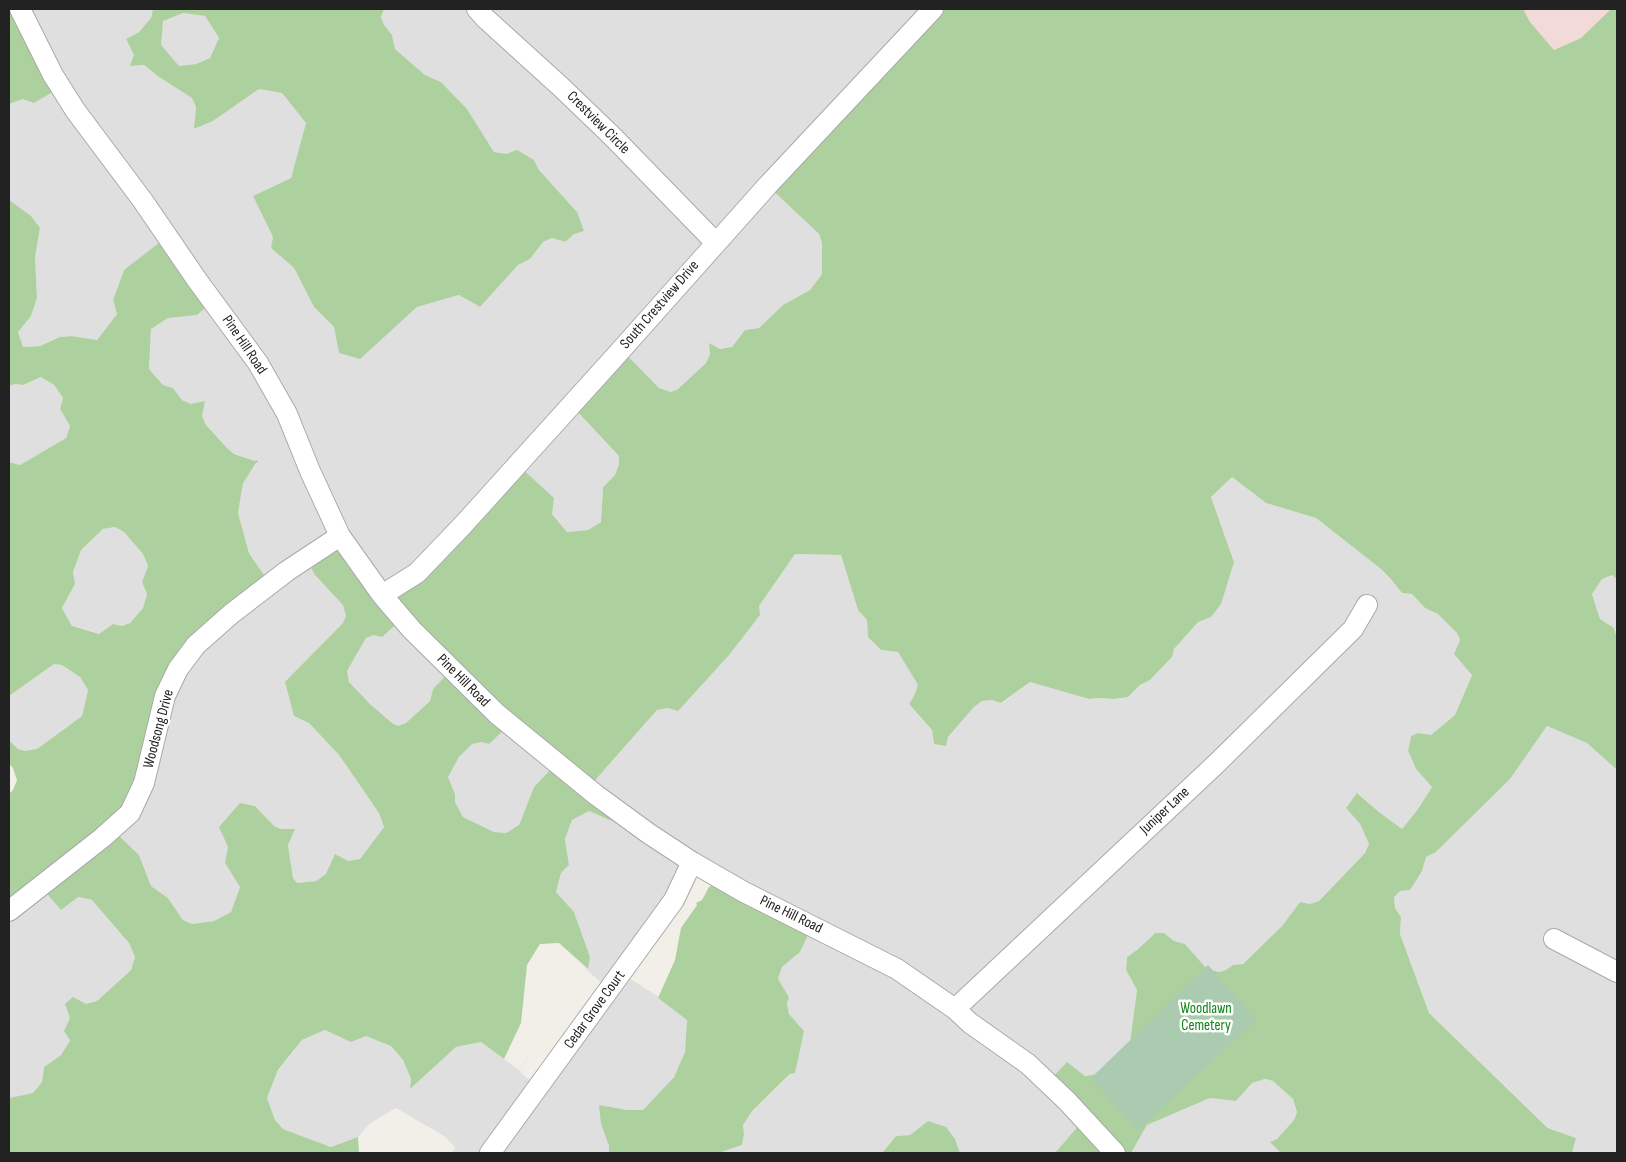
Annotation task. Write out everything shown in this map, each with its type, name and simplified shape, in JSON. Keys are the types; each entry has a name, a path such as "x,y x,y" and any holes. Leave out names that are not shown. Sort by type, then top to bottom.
{"street":[{"name":"Pine Hill Road","path":"20,9 53,75 75,110 143,201 197,280 258,362 287,414 310,471 340,536 382,595 412,630 504,720 596,795 692,862 744,892 897,969 955,1008 970,1023 1028,1064 1067,1101 1114,1153"},
{"name":"Crestview Circle","path":"477,9 600,124 716,243"},
{"name":"South Crestview Drive","path":"382,595 416,573 462,525 621,350 920,13"},
{"name":"Woodsong Drive","path":"9,910 102,838 130,813 144,783 166,696 178,669 196,645 231,614 287,570 340,536"},
{"name":"Juniper Lane","path":"955,1008 1216,764 1353,629 1367,605"},
{"name":"Cedar Grove Court","path":"490,1153 674,900 692,862"},
{"path":"1554,939 1617,972"}],"shaded area":[{"path":"21,9 153,9 151,18 139,32 126,39 134,55 131,66 144,65 192,98 196,107 195,129 213,121 259,89 282,93 306,123 291,178 253,196 273,237 271,248 294,268 314,307 334,327 339,353 392,329 417,307 459,295 480,307 518,265 530,259 543,242 552,238 565,242 574,234 577,212 539,170 534,160 494,152 467,109 441,82 425,75 395,49 392,35 384,25 381,17 384,9 935,9 769,187 819,234 822,243 822,274 810,290 783,305 759,328 745,330 732,347 720,349 710,354 706,363 678,389 671,392 659,388 622,350 573,407 619,456 619,464 615,475 603,487 601,522 588,530 567,532 552,514 385,592 315,575 344,605 346,616 309,723 339,755 379,813 384,827 360,859 348,861 316,881 297,883 293,878 288,845 295,829 281,829 274,826 255,806 247,805 227,842 225,863 240,887 231,912 214,921 192,924 183,920 168,898 151,886 139,855 113,830 182,664 270,584 249,553 238,513 243,482 257,463 234,455 206,425 202,416 191,404 182,400 173,388 163,385 149,369 151,329 168,318 197,315 124,270 113,300 117,314 97,340 72,336 60,337 40,346 23,347 18,332 31,316 37,298 35,257 40,228 9,200 9,104 24,99"},
{"path":"1523,9 1611,9 1581,38 1554,50 1530,22"},
{"path":"183,13 205,16 219,38 210,58 196,64 179,66 160,45 163,21"},
{"path":"41,377 54,385 63,398 60,409 70,426 66,438 20,465 9,462 9,386 15,384 23,385"},
{"path":"1232,477 1266,503 1316,518 1381,569 1402,593 1412,594 1425,608 1438,613 1457,633 1460,640 1454,654 1472,674 1455,715 1431,735 1418,733 1411,736 1408,751 1416,769 1432,787 1418,809 1402,829 1358,793 1346,808 1360,824 1369,844 1365,853 1319,901 1310,904 1300,902 1282,926 1243,964 1233,965 1219,972 1207,969 1185,944 1174,941 1164,933 1154,933 1127,957 1126,970 1137,990 1130,1042 1098,1074 1085,1076 1079,1125 1055,1153 960,1153 955,1139 928,1121 910,1135 896,1136 882,1153 718,1153 742,1145 743,1125 753,1110 791,1074 804,1031 789,1014 787,1004 789,997 778,979 782,967 800,952 698,864 621,973 659,997 687,1019 685,1052 674,1077 643,1110 627,1110 601,1124 609,1146 609,1153 452,1153 455,1147 444,1136 396,1108 369,1124 358,1137 332,1147 283,1129 275,1120 267,1098 278,1071 302,1040 325,1030 351,1041 366,1035 391,1046 403,1060 411,1079 411,1088 456,1047 481,1042 519,1070 538,1043 519,1071 539,1088 609,990 587,970 590,957 574,912 556,892 561,873 569,865 565,839 572,820 589,811 621,825 590,786 657,710 668,708 759,606 795,554 841,555 858,610 867,620 868,637 881,650 898,652 918,685 909,704 932,730 934,744 946,745 948,737 974,707 982,701 992,700 1002,703 1030,682 1089,699 1114,699 1128,697 1140,685 1150,680 1172,657 1174,649 1198,621 1211,617 1234,562 1211,496"},
{"path":"115,527 124,532 143,554 148,566 142,582 147,594 143,608 130,623 122,626 113,624 99,634 72,626 62,608 75,584 73,572 81,550 103,529"},
{"path":"1612,575 1617,579 1617,639 1614,628 1600,619 1592,593 1602,579"},
{"path":"402,618 452,669 433,689 430,701 406,723 398,726 370,704 349,682 347,671 366,638"},
{"path":"54,664 62,665 81,677 88,690 82,716 37,749 25,751 18,749 9,740 9,696"},
{"path":"509,725 556,764 534,787 519,825 506,833 494,832 463,817 455,802 455,794 448,777 459,757 472,744 482,742"},
{"path":"1547,726 1587,743 1617,770 1617,1153 1572,1153 1576,1138 1549,1128 1429,1013 1400,934 1401,917 1395,908 1394,896 1422,871 1426,857 1436,852 1510,779"},
{"path":"37,889 93,900 129,943 135,957 131,970 97,1001 86,1004 70,1018 70,1039 61,1055 44,1067 42,1082 33,1093 9,1098 9,909"},
{"path":"1265,1079 1273,1081 1293,1099 1297,1112 1294,1120 1277,1139 1271,1142 1281,1153 1131,1153 1147,1125 1210,1098 1236,1101 1252,1083"}],"green space":[{"path":"9,9 21,9 59,88 34,103 23,99 9,104"},
{"path":"153,9 384,9 381,17 384,25 392,35 395,49 425,75 441,82 467,109 494,152 506,154 517,150 534,160 539,170 577,212 584,231 574,234 565,242 552,238 543,242 530,259 518,265 480,307 459,295 417,307 360,359 339,353 334,327 314,307 294,268 271,248 273,237 253,196 291,178 306,123 282,93 259,89 213,121 194,129 196,107 192,98 144,65 130,66 134,55 126,39 139,32 151,18","holes":["183,13 205,16 219,38 210,58 196,64 179,66 161,45 163,21"]},
{"path":"935,9 1523,9 1530,22 1554,50 1581,38 1611,9 1617,9 1617,579 1612,575 1602,579 1592,594 1600,619 1614,628 1617,639 1617,770 1587,743 1547,726 1510,779 1436,852 1426,857 1422,871 1410,890 1400,891 1394,897 1395,908 1401,917 1400,934 1429,1013 1548,1128 1576,1138 1572,1153 1281,1153 1270,1142 1277,1139 1294,1120 1297,1112 1293,1099 1273,1081 1265,1079 1252,1083 1236,1101 1210,1098 1147,1125 1131,1153 1055,1153 1079,1125 1048,1082 1067,1062 1085,1076 1098,1074 1130,1042 1137,990 1126,970 1127,957 1155,933 1164,933 1174,941 1185,944 1207,969 1219,972 1233,965 1243,964 1282,926 1300,902 1310,904 1319,901 1365,853 1369,844 1360,824 1346,808 1357,793 1402,829 1418,809 1432,787 1416,769 1408,751 1411,736 1418,733 1431,735 1455,715 1472,675 1454,654 1460,640 1457,633 1438,614 1425,608 1412,594 1402,593 1381,569 1316,518 1266,503 1232,477 1211,497 1234,562 1221,604 1211,617 1198,622 1174,649 1172,657 1150,680 1140,685 1128,697 1114,699 1089,699 1030,682 1001,703 992,700 982,701 974,707 948,737 946,746 934,744 932,730 909,704 918,685 898,652 881,650 868,637 867,620 858,610 841,555 795,554 759,606 760,615 729,655 678,711 668,708 657,710 590,786 621,825 589,811 572,820 565,839 569,865 561,873 556,892 574,912 590,957 588,969 559,943 540,944 527,965 521,1023 504,1059 481,1042 456,1047 410,1089 411,1079 403,1060 391,1046 366,1036 351,1042 325,1030 302,1040 278,1070 267,1098 275,1120 283,1129 331,1147 358,1137 359,1153 9,1153 9,1098 33,1093 42,1082 44,1067 61,1055 70,1040 64,1031 70,1018 65,1004 73,997 86,1004 97,1001 131,970 135,957 129,943 92,900 78,897 61,910 41,887 9,909 9,794 17,780 13,768 9,764 9,740 18,749 25,751 37,749 82,716 88,690 80,677 62,665 54,664 9,696 9,462 20,465 66,438 70,426 60,409 63,398 54,385 41,377 23,385 15,384 9,386 9,200 31,216 40,228 35,257 37,298 31,316 18,332 23,347 40,346 60,337 72,336 97,340 117,314 113,300 124,270 168,236 214,300 197,315 168,318 151,329 149,369 163,385 173,388 182,400 191,404 205,401 202,416 206,425 234,454 257,460 258,463 256,463 243,483 238,513 249,553 270,584 182,664 148,774 113,830 139,855 151,886 168,898 183,920 192,924 214,921 231,912 240,887 225,863 228,847 219,827 240,803 255,806 274,826 281,829 295,829 288,845 293,878 297,883 316,881 326,874 335,854 348,861 360,859 384,827 379,813 339,755 309,723 294,716 285,682 343,623 346,616 343,605 315,575 307,560 340,535 386,592 518,465 554,498 552,514 567,532 588,530 601,522 603,487 615,475 619,464 619,456 573,407 622,350 659,388 671,392 678,389 706,363 710,354 709,343 720,349 732,347 745,330 759,328 783,305 810,290 822,274 822,243 819,234 768,186","holes":["115,527 124,532 143,554 148,566 142,582 147,594 143,608 130,623 122,626 113,624 99,634 72,626 62,608 75,584 73,572 81,550 103,529","403,618 452,669 433,689 430,701 406,723 398,726 370,704 349,682 347,671 366,638 374,635 382,637","509,725 556,764 534,787 519,825 506,833 494,832 463,817 455,802 455,794 448,777 459,757 472,744 482,742 489,744"]},
{"path":"721,878 812,926 800,952 782,967 778,979 789,997 787,1004 789,1014 804,1031 795,1073 790,1074 753,1110 743,1125 742,1145 718,1153 609,1153 609,1146 601,1124 599,1105 627,1110 643,1110 674,1077 685,1052 687,1020 658,998 675,960 681,928 697,905 696,903 702,900 709,887"},
{"name":"Woodlawn Cemetery","path":"1208,965 1257,1020 1137,1131 1091,1078"},
{"path":"928,1121 946,1127 955,1139 960,1153 882,1153 896,1136 910,1135"}]}
